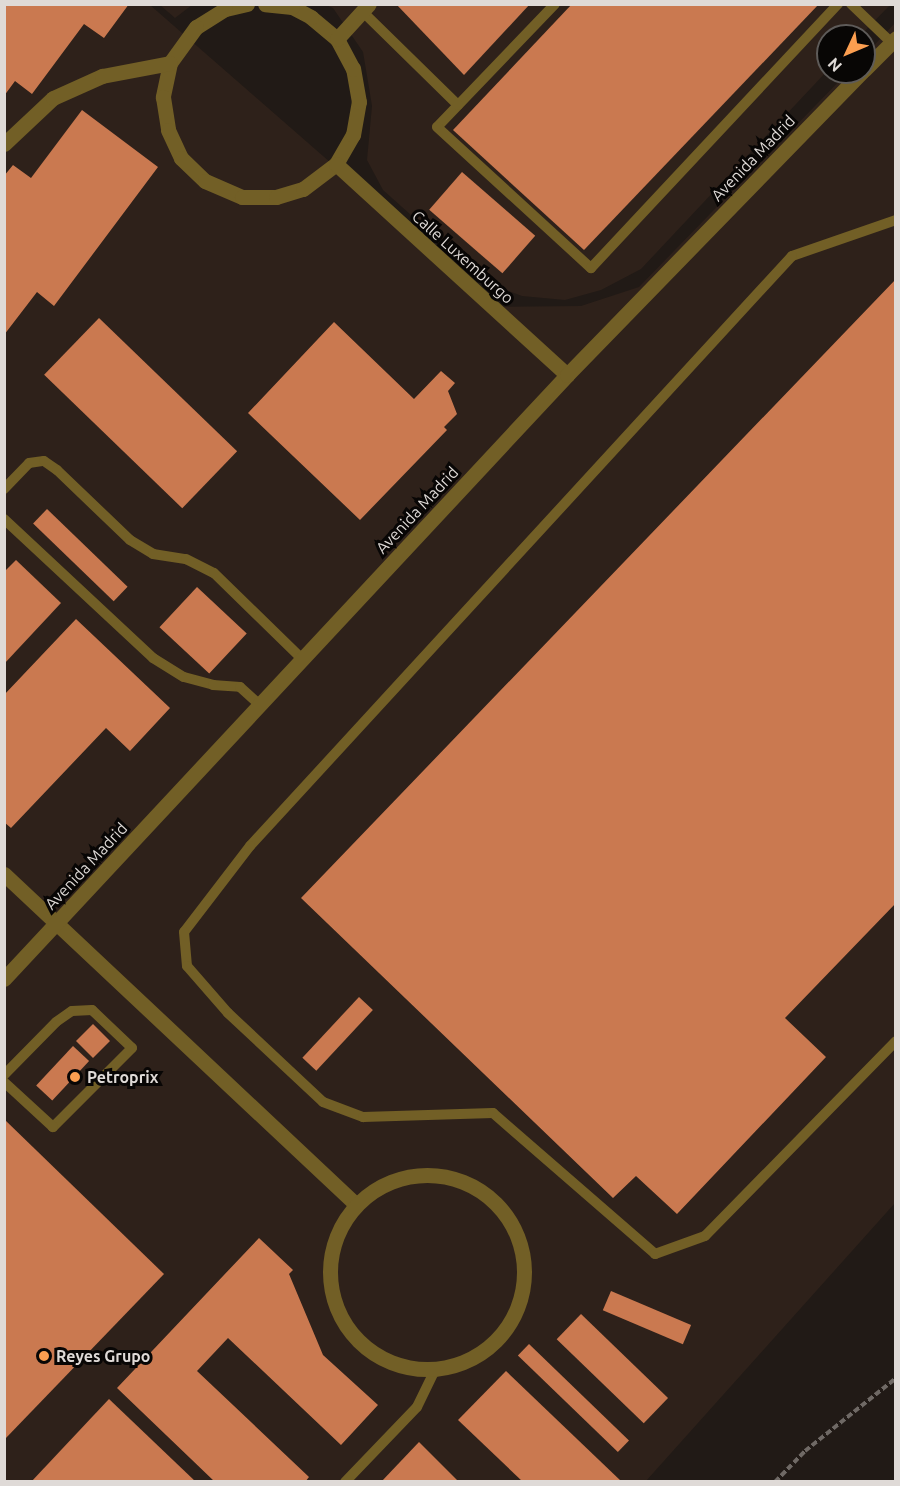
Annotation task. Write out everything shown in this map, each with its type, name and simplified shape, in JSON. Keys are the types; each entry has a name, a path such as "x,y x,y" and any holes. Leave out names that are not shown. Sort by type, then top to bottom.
{"street":[{"path":"247,4 225,9 196,27 170,63 163,97 168,130 181,158 206,181 242,197 276,197 303,189 336,164 352,135 359,102 354,69 337,39 311,16 292,8 265,4"},
{"path":"337,39 366,8"},
{"name":"Avenida Madrid","path":"876,59 894,42"},
{"path":"4,144 53,98 102,76 170,63"},
{"name":"Avenida Madrid","path":"4,979 567,375 850,84"},
{"name":"Calle Luxemburgo","path":"336,164 567,375"},
{"path":"4,874 55,925 356,1205"},
{"path":"427,1174 464,1181 496,1203 517,1235 525,1272 518,1308 498,1340 466,1362 435,1370 394,1364 359,1342 337,1310 329,1272 337,1234 356,1205 387,1183 427,1174"}],"lane":[{"path":"555,4 437,127 591,268 838,4"},
{"path":"851,4 894,42"},
{"path":"366,8 458,105"},
{"path":"896,220 792,256 250,846 184,932 187,966 228,1013 323,1102 363,1117 493,1113 655,1254 705,1236 896,1041"},
{"path":"4,489 29,463 44,461 57,470 130,540 153,554 186,559 214,573 302,659"},
{"path":"4,519 153,658 184,677 213,685 240,687 260,705"},
{"path":"4,1075 56,1022 72,1011 92,1010 132,1048 53,1127 4,1082"},
{"path":"345,1482 417,1407 435,1370"}],"path":[{"path":"775,1482 805,1451 896,1378"}],"shaded area":[{"path":"5,5 150,5 496,307 581,306 639,287 836,84 876,84 876,43 895,23 895,1203 646,1481 5,1482"},
{"path":"160,5 192,5 175,18"},
{"path":"326,5 890,5 872,24 816,24 816,83 641,269 601,290 565,300 522,296 487,283 383,190 367,160 372,106 363,52 333,8"}],"building":[{"path":"4,4 129,4 104,38 84,24 32,94 15,81 4,96"},
{"path":"396,4 530,4 464,75"},
{"path":"572,4 819,4 584,250 453,130"},
{"path":"82,110 158,167 54,306 37,292 4,335 4,176 13,165 31,178"},
{"path":"462,172 535,236 502,273 429,210"},
{"path":"896,279 896,903 785,1018 826,1057 677,1214 636,1176 613,1198 301,898"},
{"path":"99,318 237,451 182,508 44,375"},
{"path":"334,322 414,399 441,371 455,383 448,391 457,414 444,427 447,430 360,520 248,413"},
{"path":"47,509 128,587 114,601 33,523"},
{"path":"16,560 61,603 4,664 4,572"},
{"path":"197,587 247,633 209,674 159,627"},
{"path":"76,619 170,708 130,751 106,728 11,828 4,822 4,695"},
{"path":"359,997 373,1010 316,1071 302,1058"},
{"path":"93,1024 110,1041 93,1058 76,1041"},
{"path":"73,1046 89,1061 52,1100 36,1085"},
{"name":"Reyes Grupo","path":"5,1120 164,1274 5,1439"},
{"path":"259,1238 293,1270 289,1274 323,1355 378,1405 341,1445 228,1338 197,1371 309,1477 305,1482 215,1482 117,1388"},
{"path":"611,1291 691,1325 683,1344 603,1310"},
{"path":"581,1314 668,1398 644,1423 557,1339"},
{"path":"529,1344 629,1441 618,1452 518,1356"},
{"path":"506,1371 622,1482 523,1482 458,1420"},
{"path":"109,1399 196,1482 31,1482"},
{"path":"419,1442 459,1482 381,1482"}],"place":[{"name":"Petroprix","path":"75,1077"},
{"name":"Reyes Grupo","path":"44,1356"}]}
